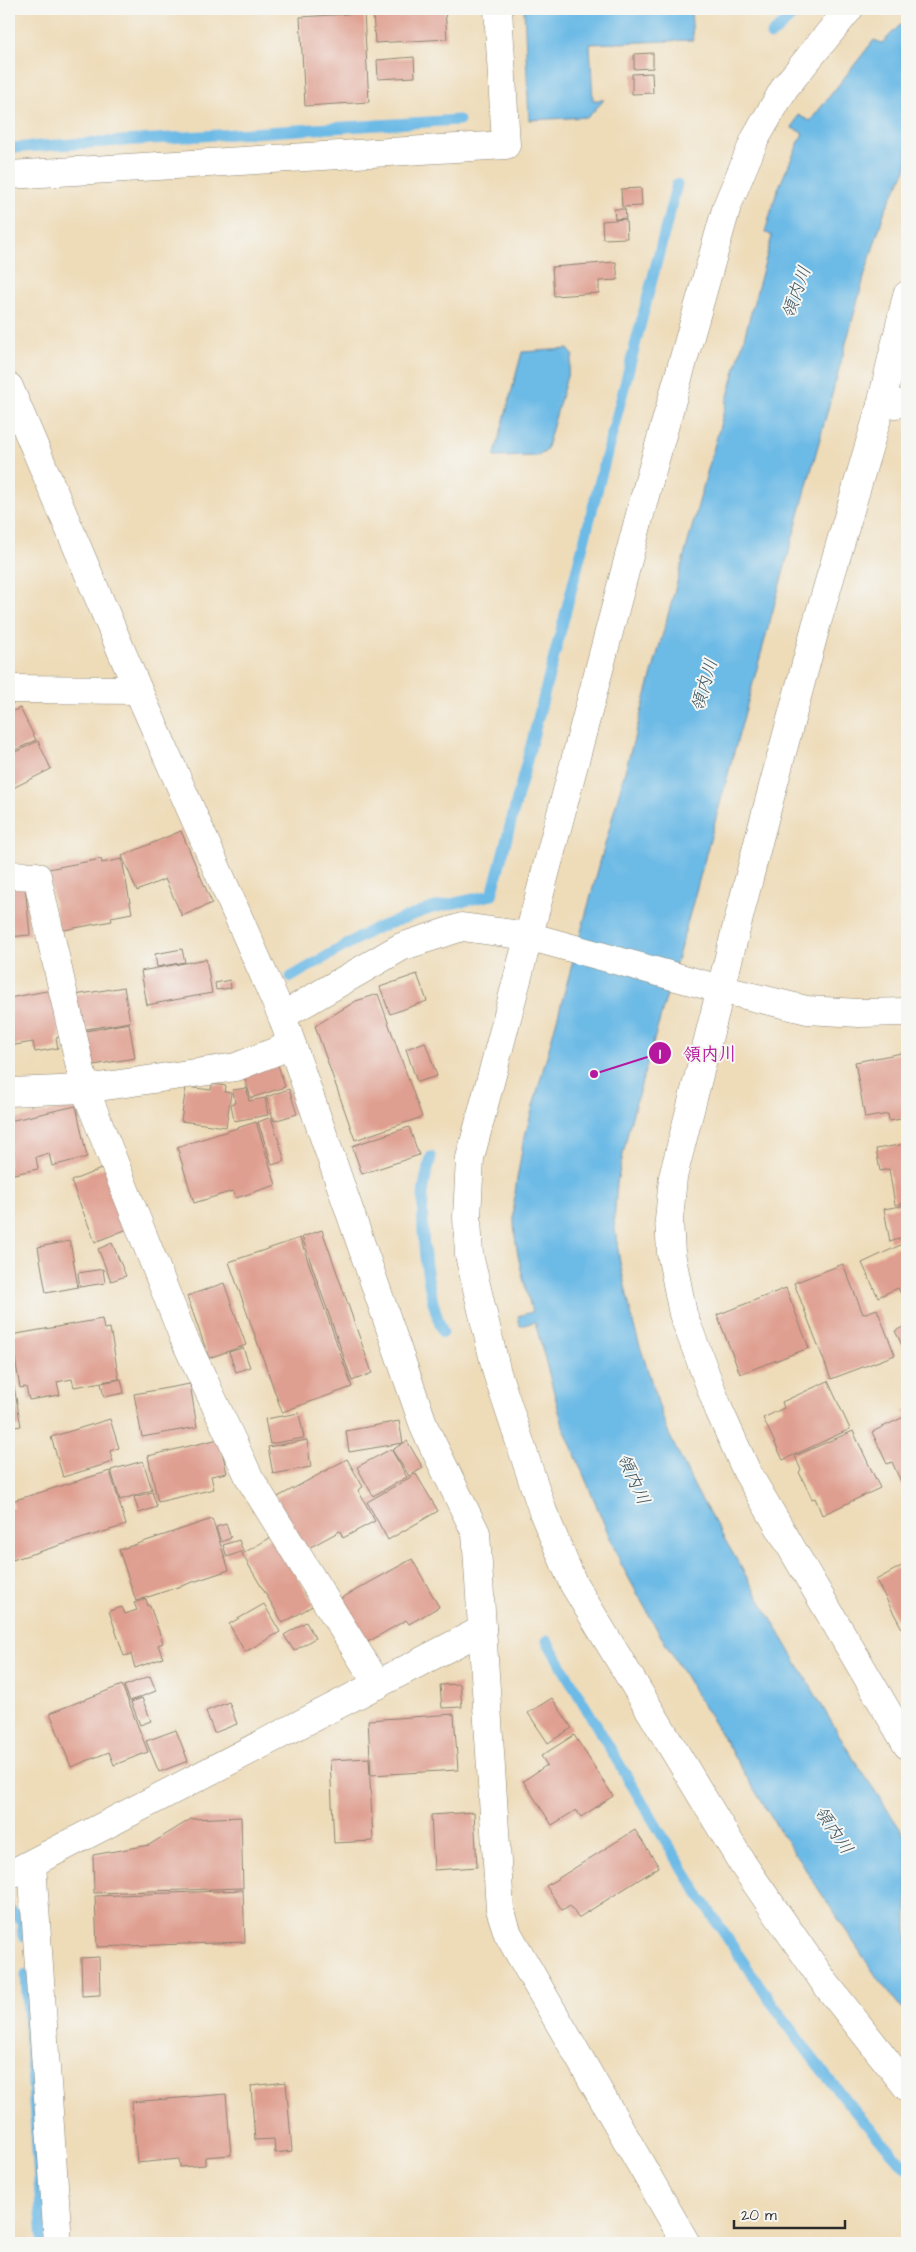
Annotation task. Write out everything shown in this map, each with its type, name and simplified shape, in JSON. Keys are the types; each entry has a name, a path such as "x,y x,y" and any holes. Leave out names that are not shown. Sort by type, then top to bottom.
{"street":[{"path":"9,175 506,145 498,9"},
{"path":"849,9 785,87 756,139 728,206 647,488 534,937 470,1158 467,1217 469,1255 497,1373 543,1512 572,1583 744,1866 826,1983 907,2087"},
{"path":"907,295 894,404 813,636 717,988 673,1177 669,1220 670,1245 683,1314 719,1410 747,1472 907,1745"},
{"path":"9,387 138,690 282,1016 425,1429 476,1534 500,1909 508,1934 686,2243"},
{"path":"9,689 138,690"},
{"path":"9,875 37,876 85,1089 183,1336 250,1479 378,1685"},
{"path":"282,1016 401,947 462,928 534,937 717,988 807,1010 858,1013 907,1012"},
{"path":"9,1092 85,1089 236,1066 292,1045"},
{"path":"58,2243 21,1869 482,1630"}],"water":[{"path":"524,9 691,9 693,40 590,44 593,100 604,100 588,117 529,120"},
{"path":"907,18 907,168 885,210 865,274 681,946 629,1127 617,1183 614,1222 620,1263 634,1327 666,1428 697,1492 849,1752 907,1839 907,2015 878,1979 776,1825 659,1633 621,1564 563,1426 535,1322 520,1326 518,1316 532,1312 519,1260 515,1233 514,1205 523,1143 772,236 765,232 777,191 803,133 792,128 798,115 810,121 874,40 882,43"},
{"path":"568,349 573,355 546,451 538,456 494,457 522,352"}],"building":[{"path":"445,9 447,39 375,43 373,13"},
{"path":"364,13 369,102 305,106 300,17"},
{"path":"653,53 653,68 634,69 634,54"},
{"path":"414,57 415,77 378,79 377,60"},
{"path":"652,73 653,93 632,94 632,74"},
{"path":"641,188 642,206 622,207 621,189"},
{"path":"614,209 625,209 626,218 615,219"},
{"path":"626,219 627,238 603,239 602,221"},
{"path":"616,262 618,280 599,281 599,293 554,296 552,267"},
{"path":"20,708 36,740 9,753 9,713"},
{"path":"38,741 51,769 9,790 9,755"},
{"path":"181,831 212,903 182,916 165,879 137,891 122,856"},
{"path":"101,859 102,863 122,859 132,913 111,917 112,921 59,931 48,869"},
{"path":"25,885 30,935 9,937 9,886"},
{"path":"182,949 185,962 157,967 155,954"},
{"path":"206,959 212,993 147,1005 141,971"},
{"path":"417,974 427,1001 390,1014 380,987"},
{"path":"230,980 231,988 216,990 215,983"},
{"path":"124,987 130,1022 75,1031 69,996"},
{"path":"52,990 60,1037 56,1038 58,1048 35,1052 33,1042 9,1046 9,998"},
{"path":"378,994 422,1117 355,1140 315,1026 356,1001"},
{"path":"129,1023 135,1058 88,1066 81,1032"},
{"path":"425,1042 437,1076 417,1082 406,1049"},
{"path":"907,1052 907,1118 889,1121 888,1114 865,1118 855,1062"},
{"path":"277,1062 285,1087 251,1098 243,1073"},
{"path":"212,1084 226,1086 225,1092 231,1093 226,1127 181,1121 186,1087 211,1090"},
{"path":"247,1088 249,1101 265,1098 268,1115 234,1121 231,1104 235,1103 233,1090"},
{"path":"289,1089 297,1114 274,1121 266,1097"},
{"path":"76,1106 87,1157 52,1166 49,1153 36,1157 38,1169 9,1175 9,1121"},
{"path":"271,1117 285,1161 272,1165 258,1122"},
{"path":"256,1122 276,1185 236,1198 233,1191 194,1203 177,1147"},
{"path":"409,1127 419,1155 362,1174 352,1146"},
{"path":"905,1144 907,1155 907,1203 895,1205 889,1169 880,1171 876,1149"},
{"path":"106,1167 130,1228 95,1242 71,1181"},
{"path":"907,1205 907,1236 890,1242 884,1209"},
{"path":"322,1230 372,1373 352,1381 302,1237"},
{"path":"300,1238 352,1387 282,1412 229,1262"},
{"path":"70,1241 78,1287 46,1293 38,1247"},
{"path":"907,1242 907,1291 901,1294 898,1288 878,1297 862,1263"},
{"path":"112,1243 126,1276 111,1281 98,1249"},
{"path":"843,1264 863,1314 877,1309 895,1355 831,1379 794,1283"},
{"path":"103,1269 105,1283 80,1287 78,1273"},
{"path":"224,1283 246,1345 209,1358 187,1296"},
{"path":"786,1288 809,1348 740,1374 717,1315"},
{"path":"102,1319 104,1329 110,1328 119,1379 74,1387 72,1379 57,1382 60,1395 29,1400 26,1387 20,1388 11,1335"},
{"path":"907,1325 907,1355 895,1331"},
{"path":"243,1348 250,1367 236,1372 229,1352"},
{"path":"121,1379 124,1393 104,1397 101,1383"},
{"path":"828,1381 850,1429 783,1460 763,1418 784,1408 782,1402"},
{"path":"190,1384 197,1427 142,1437 134,1394"},
{"path":"14,1386 21,1426 9,1428 9,1387"},
{"path":"907,1410 907,1495 892,1462 887,1464 872,1432 906,1416 904,1411"},
{"path":"299,1413 304,1438 270,1444 265,1419"},
{"path":"110,1419 119,1448 110,1451 113,1462 63,1477 51,1437"},
{"path":"399,1421 403,1443 349,1452 346,1431"},
{"path":"853,1431 880,1488 822,1515 815,1498 812,1499 799,1472 801,1470 795,1456"},
{"path":"219,1439 227,1473 211,1476 214,1489 158,1502 148,1456"},
{"path":"307,1440 311,1467 273,1474 268,1447"},
{"path":"407,1441 423,1468 409,1476 392,1450"},
{"path":"391,1449 407,1477 373,1496 357,1467"},
{"path":"347,1459 363,1487 358,1490 375,1521 343,1538 340,1531 305,1550 276,1498"},
{"path":"143,1461 152,1490 120,1500 111,1470"},
{"path":"110,1471 126,1525 9,1561 9,1509 14,1508 12,1501"},
{"path":"416,1474 438,1511 388,1540 367,1502"},
{"path":"152,1492 157,1507 139,1513 134,1497"},
{"path":"212,1519 229,1570 136,1601 119,1550"},
{"path":"226,1524 231,1538 221,1542 216,1527"},
{"path":"273,1536 314,1605 283,1623 242,1554"},
{"path":"239,1540 243,1551 227,1557 223,1545"},
{"path":"412,1559 439,1607 409,1624 406,1620 366,1643 340,1599"},
{"path":"907,1563 907,1638 876,1580"},
{"path":"146,1599 163,1643 158,1645 163,1658 135,1668 131,1654 124,1656 109,1611 122,1607 125,1614 137,1610 134,1603"},
{"path":"264,1604 280,1632 245,1652 229,1624"},
{"path":"306,1622 315,1638 294,1651 284,1635"},
{"path":"150,1676 156,1691 130,1701 124,1686"},
{"path":"460,1684 462,1707 442,1708 440,1685"},
{"path":"122,1685 148,1752 114,1765 109,1752 71,1767 50,1713"},
{"path":"142,1698 151,1721 140,1725 131,1702"},
{"path":"552,1698 572,1728 548,1743 528,1713"},
{"path":"229,1702 237,1724 214,1733 206,1711"},
{"path":"454,1714 458,1770 371,1775 368,1720"},
{"path":"176,1730 188,1761 159,1772 146,1741"},
{"path":"574,1735 613,1796 581,1817 576,1810 552,1825 523,1781 547,1765 541,1756"},
{"path":"369,1758 373,1841 334,1843 330,1760"},
{"path":"474,1812 477,1867 434,1870 431,1815"},
{"path":"241,1817 243,1888 94,1893 93,1855 149,1845 191,1819"},
{"path":"635,1830 659,1867 578,1918 570,1905 562,1910 546,1886"},
{"path":"243,1890 245,1942 97,1947 95,1896"},
{"path":"99,1957 100,1995 82,1996 81,1958"},
{"path":"286,2082 292,2151 275,2153 274,2139 255,2140 251,2086"},
{"path":"226,2094 231,2155 205,2157 205,2165 180,2167 179,2159 137,2163 132,2102"}],"waterway":[{"path":"771,35 800,9"},
{"path":"9,148 459,120"},
{"path":"291,977 374,929 432,908 492,895 677,184"},
{"path":"431,1157 423,1193 424,1250 429,1284 443,1333"},
{"path":"547,1641 651,1817 724,1933 762,1989 844,2098 907,2169"},
{"path":"9,1909 22,1921 23,1936"},
{"path":"26,1975 43,2243"}],"place":[{"name":"領内川","path":"594,1074"}]}
